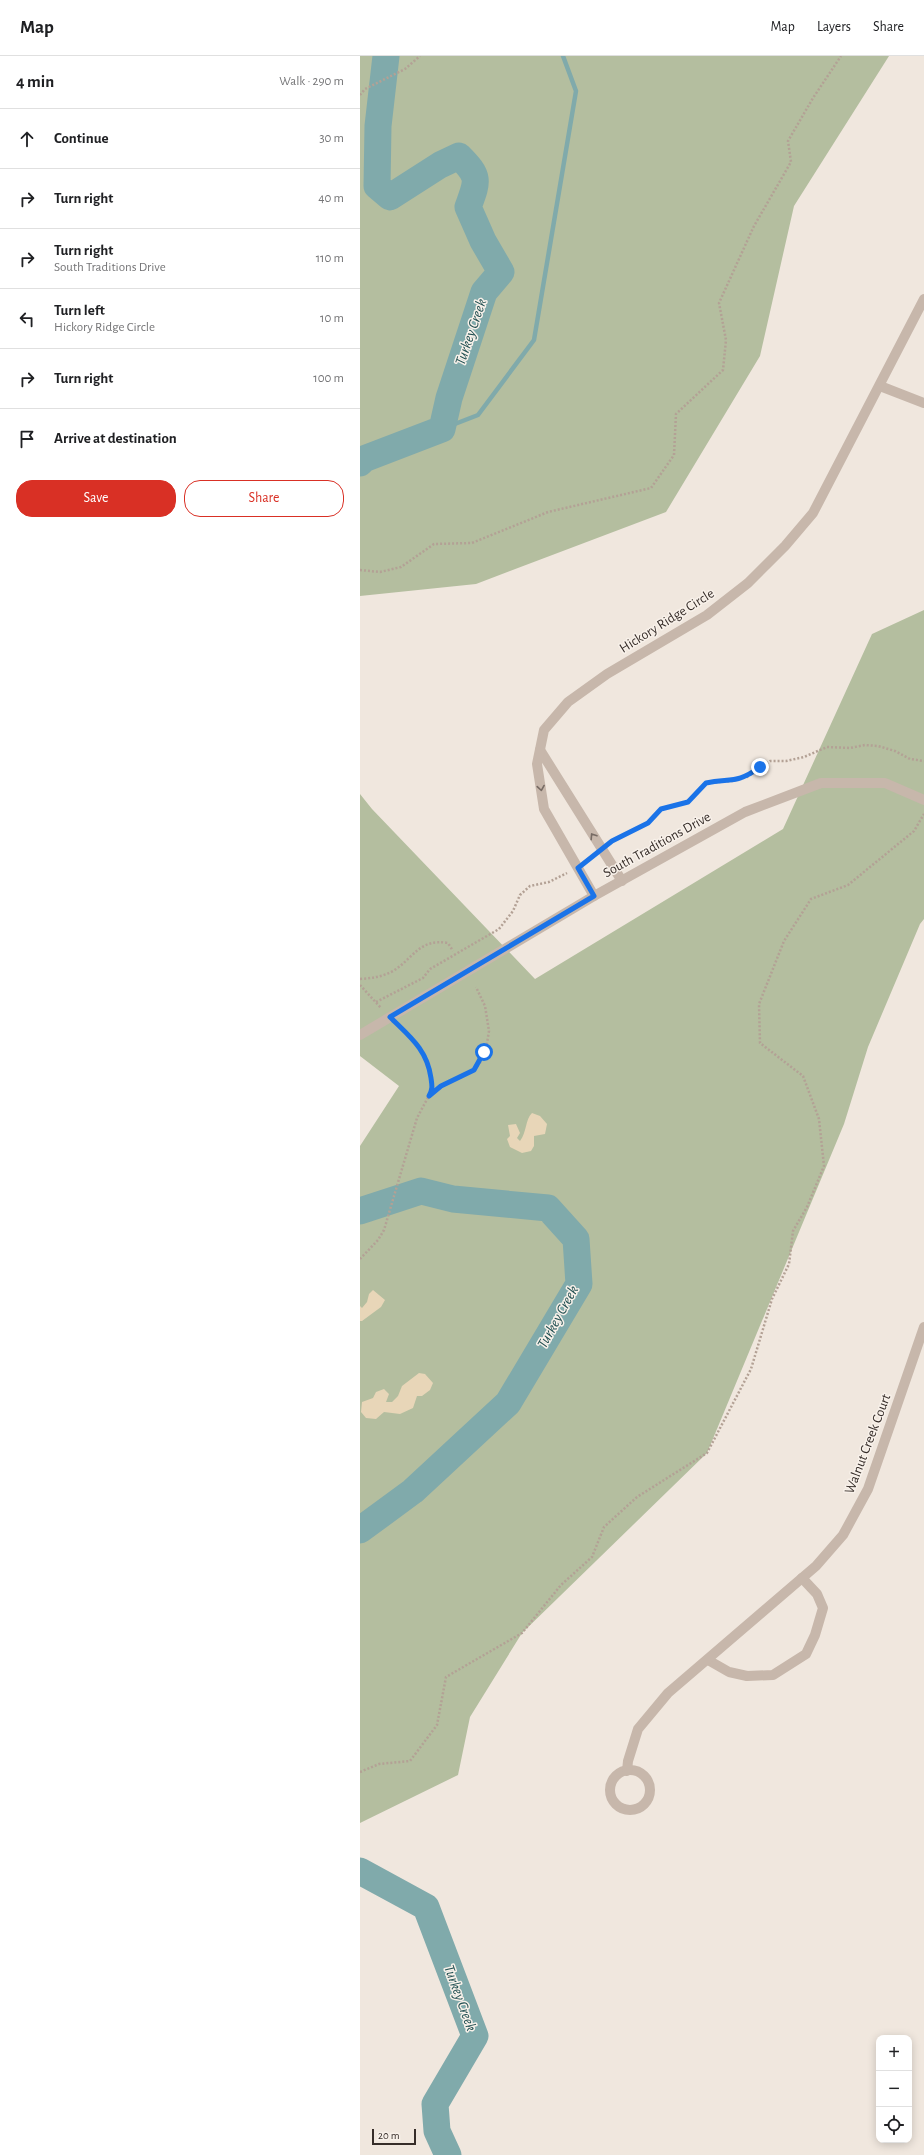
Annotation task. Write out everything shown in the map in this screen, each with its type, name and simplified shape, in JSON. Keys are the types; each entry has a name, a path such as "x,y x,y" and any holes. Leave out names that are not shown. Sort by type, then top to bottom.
{"street":[{"name":"Hickory Ridge Circle","path":"594,896 544,809 537,764 544,730 568,702 607,674 707,615 748,583 785,546 814,513 924,299"},
{"path":"880,386 924,403"},
{"path":"540,750 622,881"},
{"name":"South Traditions Drive","path":"360,1035 594,896 746,812 821,783 885,784 924,800"},
{"name":"Walnut Creek Court","path":"627,1771 628,1761 638,1729 668,1693 816,1566 843,1535 868,1489 924,1327"},
{"path":"708,1660 729,1672 747,1676 773,1675 806,1654 815,1635 823,1608 817,1594 802,1578"},
{"path":"632,1770 641,1774 648,1781 650,1790 648,1800 642,1807 633,1811 619,1807 610,1796 610,1786 615,1777 622,1772 627,1771 632,1770"}],"path":[{"path":"360,94 365,89 405,69 420,56"},
{"path":"360,570 380,572 401,567 434,544 472,543 548,512 651,488 674,455 676,414 723,370 726,340 719,303 754,226 791,162 788,141 813,98 841,56"},
{"path":"601,849 625,833 648,823 661,809 688,802 706,783 732,781 747,777 770,761 786,761 804,757 827,747 850,748 865,745 895,751 910,759 924,761"},
{"path":"360,1772 379,1764 410,1761 437,1726 446,1677 522,1633 561,1586 592,1557 604,1527 637,1497 707,1453 751,1369 772,1298 789,1264 793,1231 807,1207 824,1166 819,1119 803,1076 760,1043 759,1004 784,942 811,899 848,885 914,831 924,814"},
{"path":"376,1002 423,978 430,969 499,929 513,911 520,895 530,886 549,882 578,868"},
{"path":"360,979 376,978 393,971 415,952 428,944 439,942 448,943 453,951"},
{"path":"360,985 424,1053 429,1064 432,1090 417,1118 388,1219 378,1240 360,1259"},
{"path":"429,1096 441,1086 474,1070 481,1061 490,1031 484,1006 476,987"}],"green space":[{"path":"360,56 889,56 794,206 760,356 666,512 476,584 360,596"},
{"path":"924,610 924,919 920,924 868,1047 844,1124 707,1453 522,1633 470,1717 458,1775 360,1823 360,1146 399,1086 360,1056 360,794 372,809 535,979 783,829 872,634"}],"sand":[{"path":"532,1113 540,1116 547,1124 545,1134 534,1136 534,1146 531,1151 522,1153 510,1147 507,1139 510,1136 508,1125 516,1124 520,1133 517,1138 520,1141 524,1134 528,1119"},
{"path":"373,1290 385,1300 381,1307 360,1321 360,1306 362,1308 367,1302 369,1294"},
{"path":"419,1373 425,1374 433,1383 430,1390 422,1396 417,1396 413,1408 400,1414 384,1412 376,1419 366,1418 361,1412 362,1402 373,1398 376,1392 384,1389 389,1394 386,1402 392,1402 398,1396 402,1386"}],"waterway":[{"name":"Turkey Creek","path":"360,463 364,459 442,429 449,398 484,292 501,272 483,241 468,207 474,191 475,179 471,169 459,156 440,165 390,197 377,186 378,126 386,56"},
{"path":"442,429 478,415 534,340 576,91 563,56"},
{"name":"Turkey Creek","path":"360,1211 421,1191 453,1199 548,1208 576,1239 579,1284 508,1403 413,1491 360,1530"},
{"name":"Turkey Creek","path":"360,1871 426,1907 475,2036 435,2104 437,2131 448,2155"}],"route":[{"path":"484,1052 481,1061 474,1070 441,1086 429,1096 432,1090 429,1064 424,1053 390,1017 594,896 578,868 612,841 625,833 648,823 661,809 672,806 680,806 688,802 706,783 719,780 732,781 747,777 760,767"}]}
